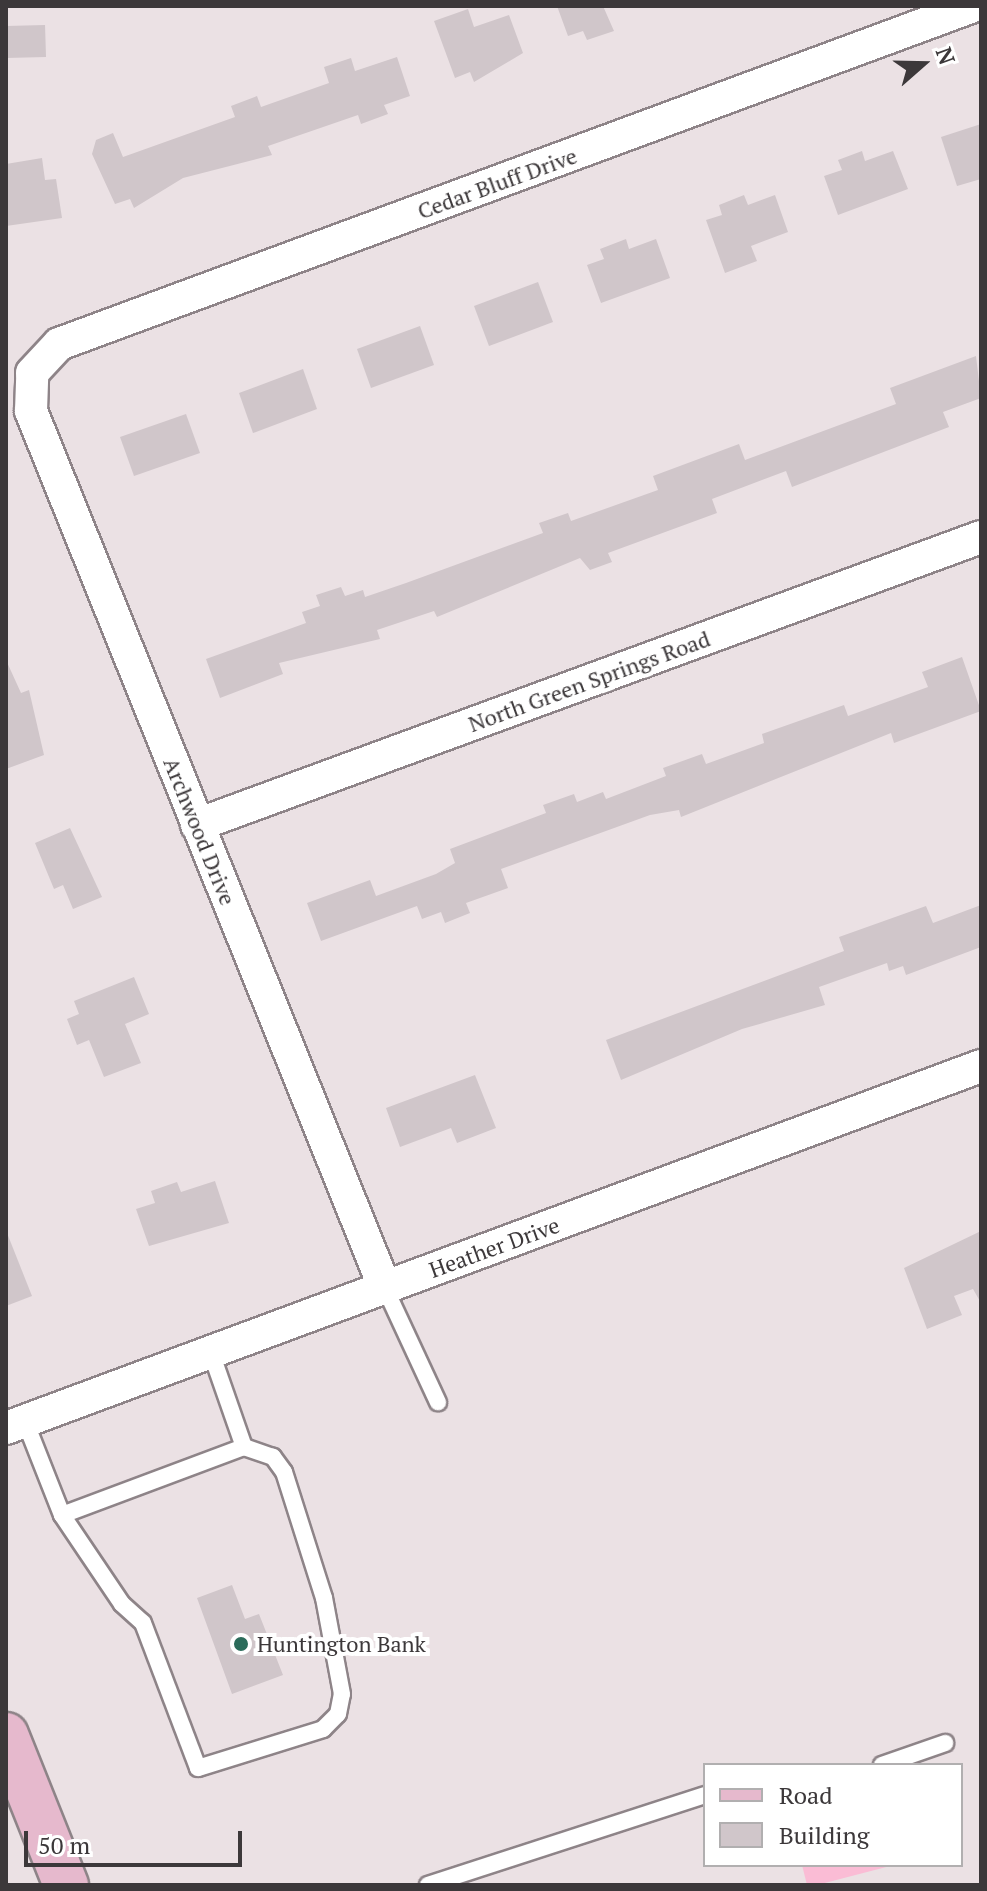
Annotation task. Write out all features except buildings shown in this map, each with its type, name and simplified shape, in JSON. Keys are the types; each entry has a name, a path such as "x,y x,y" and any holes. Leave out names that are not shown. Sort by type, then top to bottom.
{"main road":[{"path":"6,1735 66,1885"}],"street":[{"name":"Cedar Bluff Drive","path":"32,373 59,344 973,6"},
{"name":"Archwood Drive","path":"32,373 31,411 385,1288"},
{"name":"North Green Springs Road","path":"197,825 981,537"},
{"name":"Heather Drive","path":"15,1425 981,1066"}],"lane":[{"path":"385,1288 438,1402"},
{"path":"211,1352 244,1447"},
{"path":"15,1425 62,1515 122,1604 143,1623 198,1768 323,1729 338,1714 342,1694 324,1598 284,1472 273,1457 244,1447 62,1515"},
{"path":"888,1763 945,1743"},
{"path":"428,1885 703,1796"}],"shaded area":[{"path":"802,1867 886,1867 817,1885 807,1885"}],"place":[{"name":"Huntington Bank","path":"241,1644"}]}
